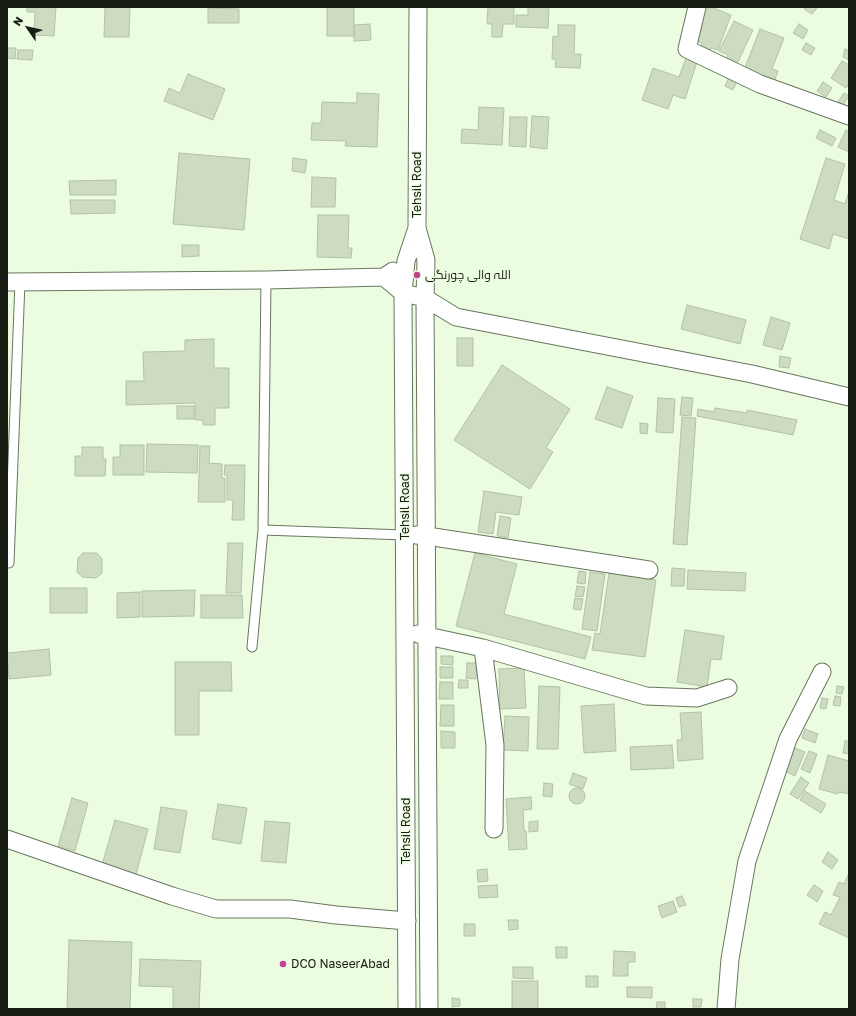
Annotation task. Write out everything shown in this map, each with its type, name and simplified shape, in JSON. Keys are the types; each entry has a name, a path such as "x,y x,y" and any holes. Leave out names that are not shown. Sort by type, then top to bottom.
{"street":[{"name":"Tehsil Road","path":"407,1009 404,293 406,261 417,228 418,7"},
{"path":"697,7 686,49 760,84 849,116"},
{"path":"417,228 426,260 429,1009"},
{"path":"14,282 266,280 384,277 406,261 426,260"},
{"path":"384,277 404,293 425,298 456,317 752,374 849,397"},
{"path":"405,535 427,536 649,570"},
{"path":"406,632 427,635 483,648 646,696 697,698 728,688"},
{"path":"483,648 495,745 494,830"},
{"path":"726,1009 730,959 747,861 788,739 822,672"},
{"path":"7,839 165,894 216,909 290,909 336,915 407,920"}],"lane":[{"path":"252,647 263,530 266,280"},
{"path":"9,563 14,282"},
{"path":"263,530 405,535"}],"building":[{"path":"27,7 56,7 54,36 34,35 35,12 27,12"},
{"path":"105,7 130,7 129,37 104,37"},
{"path":"327,7 354,7 354,36 327,36"},
{"path":"488,7 514,7 514,24 503,24 502,37 492,37 492,24 487,24"},
{"path":"528,7 549,7 548,28 516,27 516,15 528,15"},
{"path":"706,7 711,7 731,15 718,50 711,48 709,53 700,49 702,43 694,40"},
{"path":"805,7 818,7 812,14 804,9"},
{"path":"208,8 239,9 239,23 208,23"},
{"path":"734,21 753,30 736,66 725,61 728,55 719,51"},
{"path":"370,24 371,40 354,41 354,25"},
{"path":"799,24 808,30 803,39 793,33"},
{"path":"558,25 575,25 574,54 581,54 580,68 555,67 556,59 552,59 553,36 558,37"},
{"path":"760,29 784,38 772,69 778,71 774,82 744,70"},
{"path":"806,43 815,48 811,55 802,50"},
{"path":"7,48 16,48 15,59 7,58"},
{"path":"845,49 849,51 849,60 843,57"},
{"path":"18,50 33,50 32,60 17,59"},
{"path":"686,58 697,62 685,99 673,95 668,109 642,100 653,68 679,77"},
{"path":"842,61 849,65 849,83 846,88 831,78"},
{"path":"188,74 225,89 213,120 164,101 169,88 180,93"},
{"path":"729,77 737,81 733,90 725,86"},
{"path":"823,82 832,88 826,97 817,91"},
{"path":"357,93 379,94 377,147 345,146 346,141 311,140 312,123 321,123 322,102 357,103"},
{"path":"844,93 849,96 843,105 838,102"},
{"path":"479,107 504,108 502,145 461,143 462,129 478,130"},
{"path":"532,116 549,117 547,149 530,147"},
{"path":"510,117 527,117 526,147 509,146"},
{"path":"820,130 836,138 832,146 816,138"},
{"path":"846,130 849,132 849,152 838,147"},
{"path":"179,153 250,159 244,230 173,224"},
{"path":"293,158 307,160 305,173 292,171"},
{"path":"826,158 845,164 834,200 845,204 849,191 849,239 833,234 829,249 800,239"},
{"path":"312,177 336,178 335,207 311,207"},
{"path":"116,180 116,195 70,195 69,181"},
{"path":"70,200 115,200 115,213 71,214"},
{"path":"318,215 349,215 348,248 352,248 351,258 317,257"},
{"path":"182,245 199,245 199,256 182,257"},
{"path":"687,305 746,320 740,344 681,329"},
{"path":"771,317 790,323 782,350 763,345"},
{"path":"457,338 473,338 473,366 457,366"},
{"path":"214,339 214,368 229,368 229,408 215,408 215,425 203,425 203,420 195,420 195,403 126,405 126,381 144,381 143,352 185,351 185,340"},
{"path":"780,356 791,358 789,368 779,367"},
{"path":"502,365 570,409 546,448 553,452 530,489 454,440"},
{"path":"607,387 633,396 622,428 595,419"},
{"path":"682,397 693,398 691,416 680,415"},
{"path":"658,398 675,399 673,433 656,432"},
{"path":"177,406 194,406 194,419 177,419"},
{"path":"715,408 747,413 747,410 797,420 793,435 697,416 698,409 714,412"},
{"path":"682,417 696,418 687,545 673,544"},
{"path":"640,423 648,424 647,434 640,433"},
{"path":"147,444 198,445 197,473 146,472"},
{"path":"120,445 144,445 144,475 113,475 113,457 120,457"},
{"path":"200,446 210,446 209,463 222,464 222,478 225,478 225,502 198,502"},
{"path":"82,447 103,447 103,459 106,459 105,476 75,476 75,456 82,456"},
{"path":"225,465 245,465 244,520 232,520 233,500 227,500 227,475 224,475"},
{"path":"484,491 522,497 519,515 496,512 493,534 478,532"},
{"path":"500,516 511,518 508,538 497,536"},
{"path":"228,543 243,543 241,593 226,593"},
{"path":"83,553 97,553 102,559 102,573 96,578 82,577 77,572 78,558"},
{"path":"475,553 517,564 504,614 591,637 585,659 456,626"},
{"path":"672,568 685,569 684,586 671,586"},
{"path":"688,570 746,573 745,591 687,589"},
{"path":"579,571 586,572 585,584 577,583"},
{"path":"590,572 605,574 597,631 582,629"},
{"path":"609,573 656,580 645,657 592,650 595,633 600,634"},
{"path":"577,586 585,587 583,597 575,596"},
{"path":"50,588 87,588 87,613 50,613"},
{"path":"195,590 194,616 142,617 142,591"},
{"path":"140,592 140,617 117,618 117,593"},
{"path":"201,595 242,595 243,618 201,618"},
{"path":"575,598 583,599 581,610 573,609"},
{"path":"685,630 724,636 721,660 711,659 707,687 677,682"},
{"path":"49,649 51,675 9,679 7,653"},
{"path":"441,656 453,656 453,665 441,664"},
{"path":"175,662 231,662 232,691 199,691 199,735 175,735"},
{"path":"467,663 476,663 476,679 466,678"},
{"path":"440,667 453,667 453,678 440,678"},
{"path":"524,668 526,708 500,709 499,669"},
{"path":"459,680 468,680 468,688 458,688"},
{"path":"440,682 453,682 453,699 439,699"},
{"path":"539,686 560,687 558,749 537,749"},
{"path":"837,686 844,687 842,694 836,693"},
{"path":"835,696 841,697 840,706 833,705"},
{"path":"822,698 828,699 826,709 820,708"},
{"path":"614,704 616,751 584,753 581,706"},
{"path":"441,705 454,705 454,726 440,726"},
{"path":"701,712 703,759 678,761 677,740 682,740 680,713"},
{"path":"505,716 529,717 528,751 503,750"},
{"path":"805,729 818,734 815,743 802,738"},
{"path":"441,731 455,732 455,748 441,748"},
{"path":"845,741 849,741 849,754 843,753"},
{"path":"672,745 674,768 631,770 630,747"},
{"path":"795,748 805,752 795,776 785,771"},
{"path":"809,751 817,754 810,773 801,769"},
{"path":"828,755 849,761 849,794 839,792 838,794 819,789"},
{"path":"573,773 587,778 583,789 569,784"},
{"path":"801,777 809,783 798,799 790,794"},
{"path":"544,783 553,784 552,797 543,796"},
{"path":"577,788 583,790 585,796 583,802 577,804 571,802 569,796 571,790"},
{"path":"805,791 826,804 821,813 800,800"},
{"path":"531,797 532,809 523,810 527,849 509,850 506,799"},
{"path":"72,798 88,803 75,851 58,846"},
{"path":"218,804 247,808 241,844 212,839"},
{"path":"161,807 187,811 180,853 154,849"},
{"path":"115,820 148,829 136,875 102,865"},
{"path":"265,821 290,823 286,863 261,861"},
{"path":"538,821 538,831 529,832 529,822"},
{"path":"828,852 838,860 832,869 822,862"},
{"path":"487,869 488,881 478,882 477,870"},
{"path":"849,873 849,938 819,924 825,912 831,915 840,897 833,895 839,882 844,884"},
{"path":"497,885 498,897 479,898 478,886"},
{"path":"814,885 823,891 817,902 807,895"},
{"path":"682,896 686,905 679,907 676,898"},
{"path":"673,901 677,912 662,918 658,906"},
{"path":"508,920 518,920 518,929 509,930"},
{"path":"464,924 475,924 475,936 464,936"},
{"path":"69,940 132,942 130,1009 67,1009"},
{"path":"556,947 567,947 567,958 556,958"},
{"path":"614,951 635,952 635,962 628,962 628,976 613,976"},
{"path":"140,959 201,961 199,1009 173,1009 173,987 139,986"},
{"path":"513,967 533,967 533,979 513,978"},
{"path":"586,976 598,976 598,987 586,987"},
{"path":"512,981 538,981 538,1009 512,1009"},
{"path":"627,987 652,987 652,998 627,997"},
{"path":"452,998 460,999 460,1006 452,1007"},
{"path":"693,999 702,999 701,1007 693,1007"},
{"path":"657,1002 665,1002 665,1009 656,1009"}],"place":[{"name":"اللہ والی چورنگی","path":"417,275"},
{"name":"DCO NaseerAbad","path":"283,964"}]}
